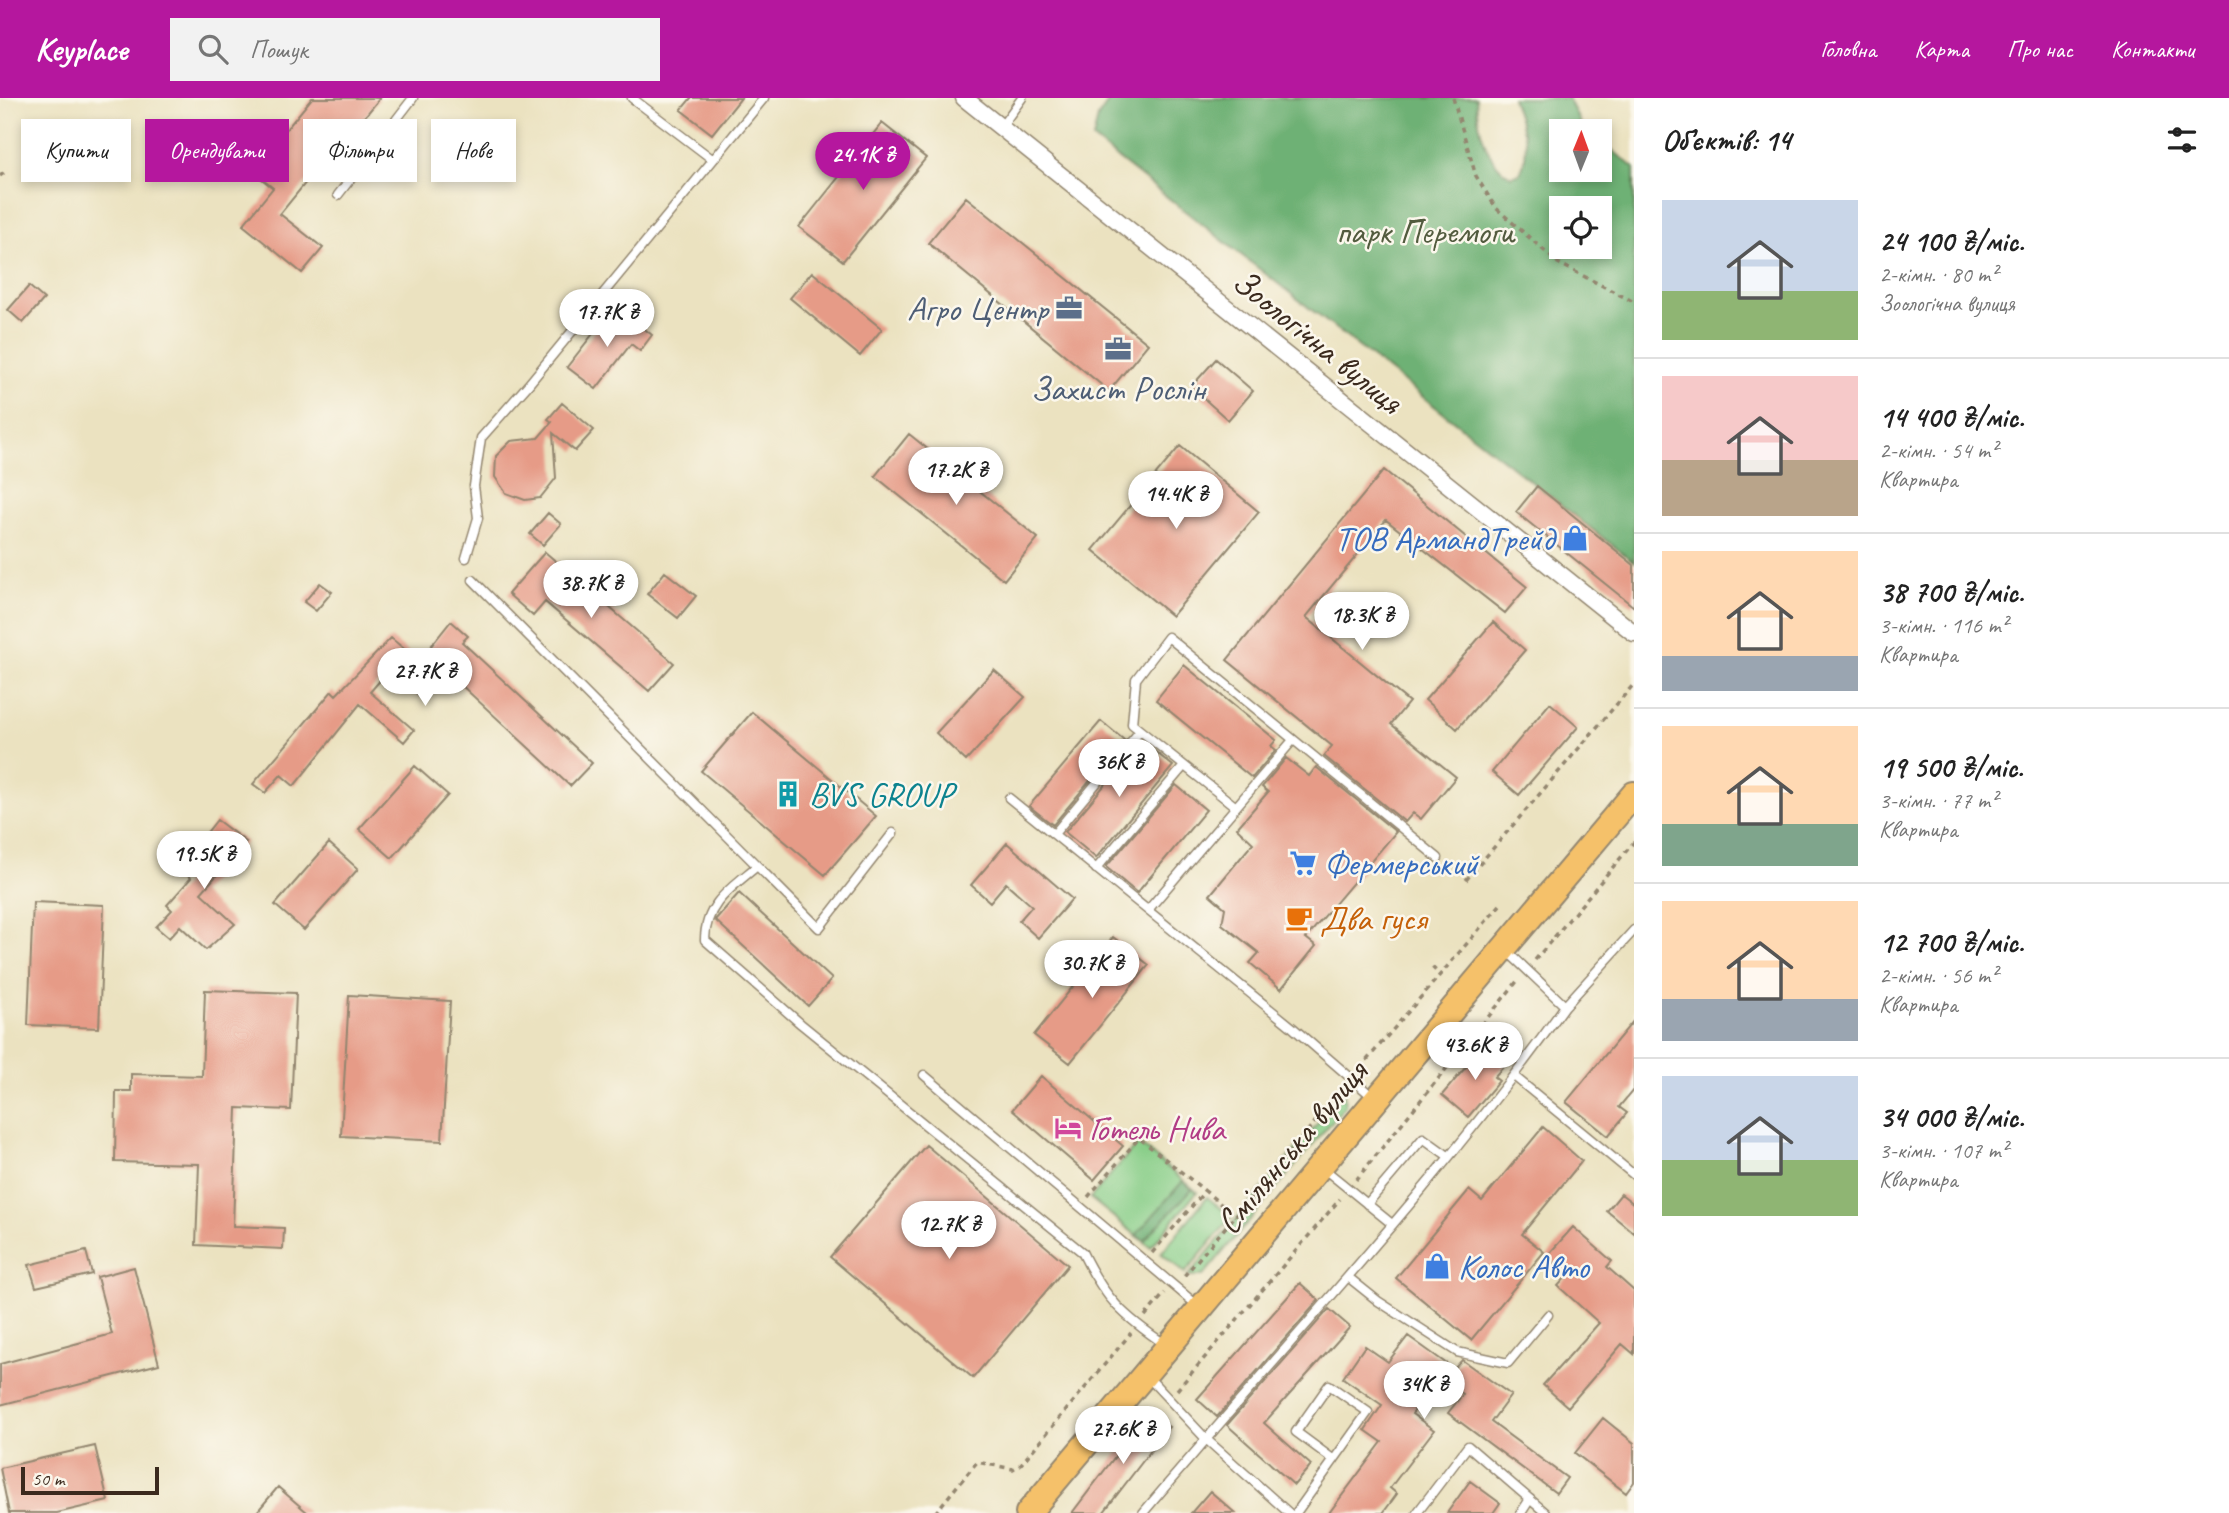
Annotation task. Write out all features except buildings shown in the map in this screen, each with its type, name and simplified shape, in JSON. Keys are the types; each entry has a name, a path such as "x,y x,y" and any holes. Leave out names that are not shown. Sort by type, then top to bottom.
{"main road":[{"name":"Смілянська вулиця","path":"1028,1513 1634,794"}],"street":[{"name":"Зоологічна вулиця","path":"964,98 1634,633"}],"lane":[{"path":"338,195 413,98"},
{"path":"632,98 712,159"},
{"path":"466,558 478,518 474,486 481,438 528,385 764,98"},
{"path":"1001,127 1022,98"},
{"path":"473,580 819,928 893,834"},
{"path":"1236,807 1132,724 1136,680 1168,638 1438,858"},
{"path":"1054,834 1140,731"},
{"path":"1148,910 1293,740"},
{"path":"1096,869 1184,766"},
{"path":"1009,798 1377,1100"},
{"path":"757,866 728,891 705,920 705,940 801,1024 1082,1252 1100,1290 1137,1325 1168,1346"},
{"path":"1143,1513 1348,1277 1515,1077 1565,1006 1634,930"},
{"path":"1504,948 1565,1006"},
{"path":"924,1075 1201,1308"},
{"path":"1515,1077 1634,1175"},
{"path":"1367,1204 1423,1138 1448,1156"},
{"path":"1321,1166 1392,1224"},
{"path":"1348,1277 1378,1301 1457,1352 1508,1363 1548,1315"},
{"path":"1145,1374 1206,1439 1289,1513"},
{"path":"1296,1513 1334,1460 1368,1412 1329,1385 1296,1432 1334,1460"},
{"path":"1417,1513 1468,1446 1546,1513"},
{"path":"1521,1513 1530,1499"}],"path":[{"path":"1453,98 1476,176 1496,208 1558,264 1634,302"},
{"path":"0,176 5,172"},
{"path":"1466,880 1634,684"},
{"path":"1169,1400 1349,1189 1634,842"},
{"path":"935,1513 977,1462 1013,1469 1021,1464 1137,1325 1173,1284 1187,1274 1500,905"},
{"path":"1432,968 1439,974"},
{"path":"1080,1206 1139,1138 1235,1216"},
{"path":"1145,1262 1205,1191"}],"green space":[{"name":"парк Перемоги","path":"1111,98 1476,98 1484,142 1495,162 1511,176 1520,173 1526,154 1522,127 1512,98 1568,98 1578,119 1549,119 1549,182 1612,182 1612,150 1634,168 1634,562 1093,139 1098,117"},
{"path":"1344,1092 1345,1106 1203,1276 1188,1276"},
{"path":"1138,1143 1197,1192 1151,1247 1090,1198"},
{"path":"1183,1181 1192,1189 1144,1241 1136,1235"},
{"path":"1207,1197 1232,1217 1185,1273 1161,1253"}],"place":[{"name":"Агро Центр","path":"1069,308"},
{"name":"Захист Рослін","path":"1118,349"},
{"name":"ТОВ АрмандТрейд","path":"1575,538"},
{"name":"BVS GROUP","path":"788,794"},
{"name":"Фермерський","path":"1303,863"},
{"name":"Два гуся","path":"1299,918"},
{"name":"Готель Нива","path":"1068,1128"},
{"name":"Колос Авто","path":"1437,1266"}]}
